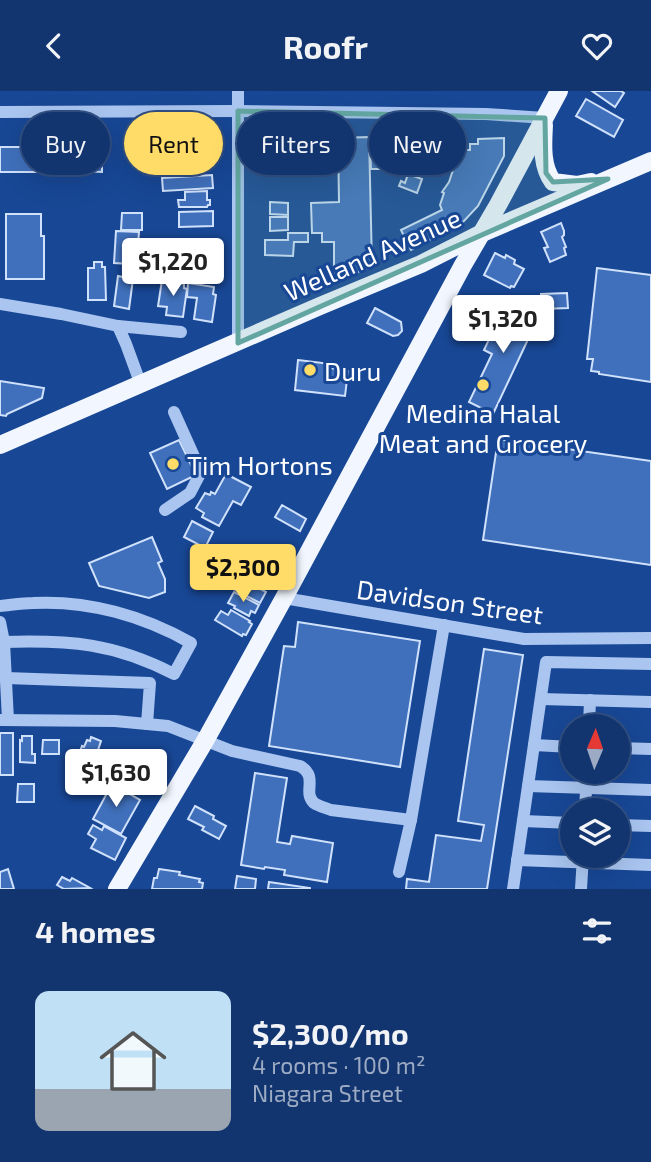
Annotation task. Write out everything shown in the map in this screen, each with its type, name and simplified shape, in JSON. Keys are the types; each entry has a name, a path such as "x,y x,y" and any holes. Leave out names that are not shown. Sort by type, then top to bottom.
{"main road":[{"path":"117,889 205,741 559,91"},
{"path":"545,118 543,147 546,173 553,182 577,185 608,180"},
{"name":"Welland Avenue","path":"0,445 421,264 480,234 651,161"}],"street":[{"path":"238,91 238,343"},
{"path":"0,112 238,111 486,114 545,118"},
{"path":"0,304 118,326 181,332"},
{"path":"118,326 141,385"},
{"path":"165,510 190,493 201,472 174,412"},
{"name":"Davidson Street","path":"284,598 524,639 646,638"},
{"path":"0,606 34,603 93,608 145,621 191,643 174,674 115,650 81,643 5,642"},
{"path":"0,622 5,642 4,720 115,721 168,726 232,751 300,766 310,775 313,802 331,810 411,820"},
{"path":"398,872 411,820 444,625"},
{"path":"513,889 546,662 646,664 646,638"},
{"path":"572,639 572,662"},
{"path":"148,724 152,664"},
{"path":"6,678 150,683"},
{"path":"541,699 651,702"},
{"path":"589,714 590,700"},
{"path":"534,745 560,746"},
{"path":"630,748 651,749"},
{"path":"586,784 586,798"},
{"path":"528,786 651,790"},
{"path":"523,821 560,823"},
{"path":"630,825 651,826"},
{"path":"517,860 560,859"},
{"path":"630,863 651,865"},
{"path":"581,889 582,868"}],"highlighted area":[{"path":"238,111 545,118 546,173 553,182 608,179 238,343"}],"building":[{"path":"592,91 621,91 624,93 615,107"},
{"path":"586,99 623,120 614,137 576,116"},
{"path":"355,137 369,137 372,266 343,279 334,279 334,242 322,242 322,233 312,233 311,203 339,202 339,175 355,175"},
{"path":"504,138 504,156 478,206 463,222 411,250 401,230 442,210 442,192 451,175 466,175 466,150 470,150 470,144 478,144 478,139"},
{"path":"0,147 21,147 21,172 0,172"},
{"path":"212,175 213,188 163,191 162,178"},
{"path":"408,175 422,179 417,193 399,186 401,181 405,183"},
{"path":"207,191 210,205 207,207 179,207 178,200 185,200 185,192"},
{"path":"270,202 288,203 288,215 270,214"},
{"path":"213,211 213,226 179,227 179,212"},
{"path":"122,213 142,213 142,230 121,230"},
{"path":"6,214 41,214 44,279 6,279"},
{"path":"270,217 288,217 288,230 270,231"},
{"path":"561,223 566,255 550,262 544,248 548,247 541,232"},
{"path":"116,231 139,232 138,244 150,244 148,265 114,263"},
{"path":"288,233 308,233 308,242 294,242 293,256 265,255 265,240 288,240"},
{"path":"495,253 505,258 506,255 515,260 514,264 524,269 514,287 510,288 484,275"},
{"path":"94,262 102,262 102,267 105,267 106,300 88,300 88,268 94,268"},
{"path":"130,265 149,267 148,272 156,273 155,283 138,281 139,277 129,276"},
{"path":"190,266 219,266 218,279 190,278"},
{"path":"597,268 651,275 651,382 591,371 593,359 587,359"},
{"path":"118,276 133,279 129,309 114,306"},
{"path":"162,280 184,284 187,289 183,317 166,315 167,307 158,306"},
{"path":"188,283 214,287 213,294 216,295 212,322 194,319 197,298 187,297"},
{"path":"567,293 568,308 542,309 541,294"},
{"path":"507,301 539,316 493,414 469,402 492,354 484,350"},
{"path":"375,308 401,322 402,331 398,335 393,336 367,323"},
{"path":"298,360 331,364 330,368 348,371 345,396 295,390"},
{"path":"0,381 44,388 42,398 6,416 0,415"},
{"path":"498,439 651,461 651,565 483,540"},
{"name":"Tim Hortons","path":"179,440 196,475 167,489 150,453"},
{"path":"226,474 251,487 241,505 233,501 219,526 202,517 204,513 196,508 205,493 215,494"},
{"path":"282,505 306,519 300,531 275,517"},
{"path":"192,521 213,532 205,548 184,537"},
{"path":"152,537 162,561 158,563 165,579 165,592 149,598 99,586 89,563"},
{"path":"259,559 281,571 275,583 252,572"},
{"path":"226,570 266,592 260,603 220,582"},
{"path":"234,592 259,605 255,613 251,611 249,616 228,603"},
{"path":"231,610 252,624 246,635 242,636 215,620 221,611 228,615"},
{"path":"298,622 420,641 400,767 269,746 284,646 295,647"},
{"path":"484,649 523,655 487,889 406,889 407,879 429,882 436,835 481,841 484,825 458,821"},
{"path":"0,733 13,733 13,775 0,775"},
{"path":"22,736 32,736 35,763 20,762"},
{"path":"91,737 101,741 94,762 78,757 82,746 84,747 87,740 90,741"},
{"path":"43,740 59,740 59,754 42,754"},
{"path":"255,773 287,778 277,842 290,844 292,836 333,843 327,882 284,875 285,870 241,865"},
{"path":"18,784 34,784 34,802 17,802"},
{"path":"112,784 140,800 121,834 93,819"},
{"path":"195,806 226,826 219,839 188,819"},
{"path":"93,825 102,830 104,826 126,838 115,860 91,848 96,839 88,834"},
{"path":"8,869 14,889 0,889 0,872"},
{"path":"159,869 200,879 199,882 203,883 202,889 152,889"},
{"path":"237,876 256,879 255,889 235,889"},
{"path":"62,877 70,881 72,878 90,888 64,889 57,885"},
{"path":"269,882 310,888 310,889 268,889"}],"place":[{"name":"Duru","path":"310,370"},
{"name":"Medina Halal Meat and Grocery","path":"483,385"},
{"name":"Tim Hortons","path":"173,464"}]}
